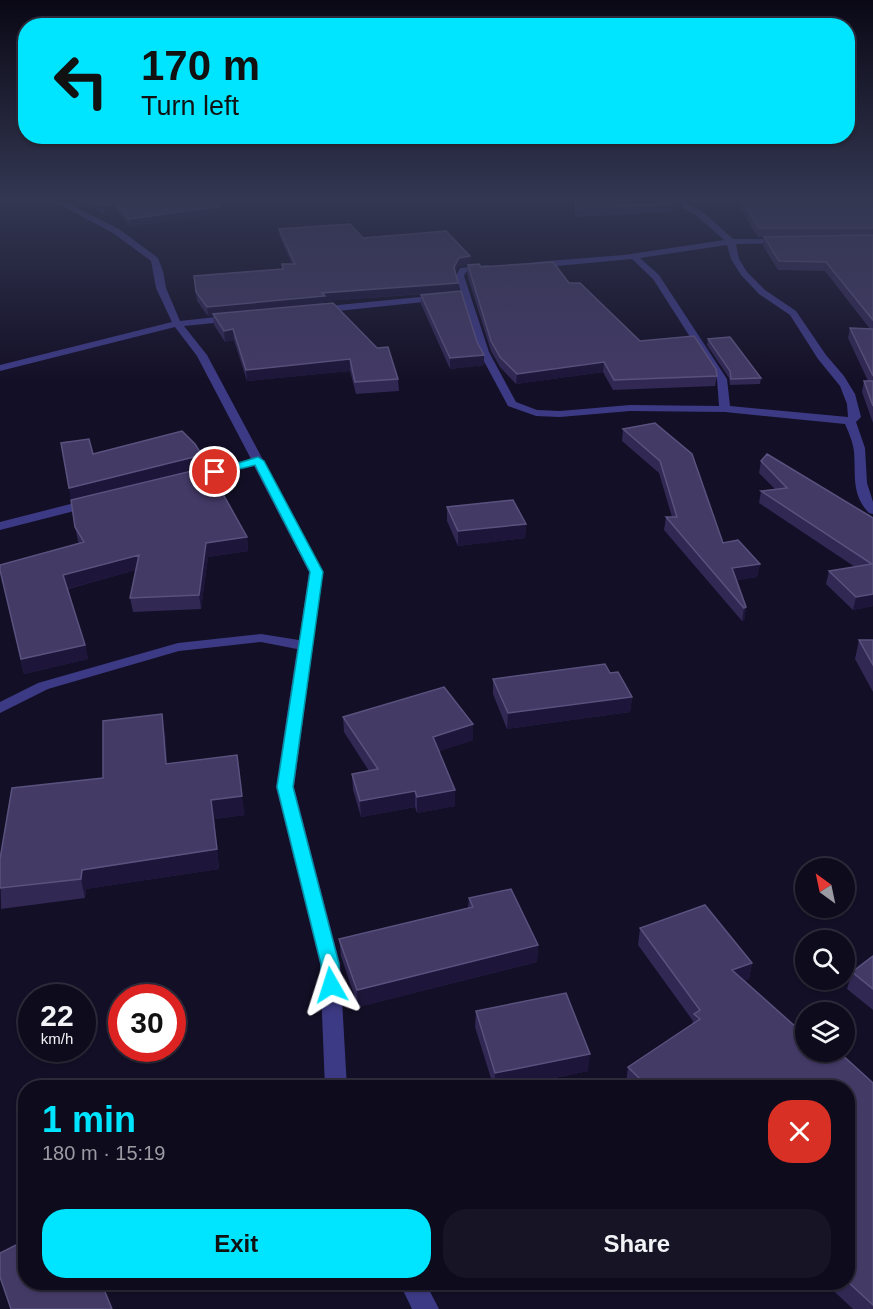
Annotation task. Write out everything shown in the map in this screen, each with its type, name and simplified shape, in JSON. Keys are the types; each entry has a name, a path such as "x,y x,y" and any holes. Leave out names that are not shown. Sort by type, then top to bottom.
{"street":[{"path":"155,260 161,288 177,324 202,355 316,572 285,787 330,964 336,1080"},
{"path":"526,265 584,260"},
{"path":"637,260 656,277 722,379 725,409"},
{"path":"495,267 463,270 460,276 484,352 512,404 536,413 560,414 630,408 725,409 850,421 855,417 853,397 842,377 819,352 789,308 769,297 747,278 736,260"},
{"path":"305,311 467,295"},
{"path":"0,368 177,324 247,317"},
{"path":"850,421 860,450 861,493 865,502 873,510"},
{"path":"179,481 258,461"},
{"path":"0,526 99,501"},
{"path":"0,708 44,686 178,647 261,638 307,646"},
{"path":"415,1290 426,1309"}],"building":[{"path":"293,260 458,260 454,267 458,283 322,293 325,296 207,307 196,292 194,276 283,269 282,264 295,264"},
{"path":"873,260 873,320 826,262 779,261"},
{"path":"553,262 569,283 580,283 640,341 694,336 716,369 717,376 614,380 604,362 517,374 500,357 491,341 468,265 479,264 481,267"},
{"path":"461,291 477,342 484,355 450,358 421,295"},
{"path":"333,303 377,348 388,347 398,379 355,382 350,359 246,370 233,329 224,331 213,314"},
{"path":"850,328 873,329 873,376"},
{"path":"730,337 761,378 731,379 730,371 708,339"},
{"path":"864,381 873,381 873,406"},
{"path":"655,423 692,454 723,543 738,540 760,564 732,568 746,607 744,608 666,517 677,517 660,461 623,429"},
{"path":"182,431 202,455 69,488 61,443 89,439 93,454"},
{"path":"767,454 873,518 873,594 856,597 829,571 872,564 761,491 787,488 761,461"},
{"path":"208,467 247,537 206,543 199,595 130,598 139,555 63,575 85,645 21,659 0,565 84,542 75,527 71,500"},
{"path":"513,500 526,524 458,531 447,507"},
{"path":"859,640 873,640 873,665"},
{"path":"605,664 610,673 618,672 632,697 508,713 493,679"},
{"path":"444,687 473,724 433,737 455,790 417,797 415,791 360,801 352,774 378,769 343,717"},
{"path":"162,714 166,764 237,755 242,796 211,800 217,849 82,870 81,879 0,888 0,859 12,788 103,778 103,721"},
{"path":"511,889 538,945 357,990 339,939 473,907 469,898"},
{"path":"705,905 752,963 732,970 795,1026 795,1062 850,1062 873,1083 873,1305 855,1288 855,1080 641,1080 628,1067 700,1019 694,1014 700,1010 640,928"},
{"path":"873,956 873,989 855,974 855,970"},
{"path":"566,993 590,1054 495,1073 476,1011"},
{"path":"18,1244 18,1290 104,1290 112,1309 11,1309 0,1277 0,1253"}],"route":[{"path":"215,472 258,461 316,572 285,787 330,964 331,985"}]}
